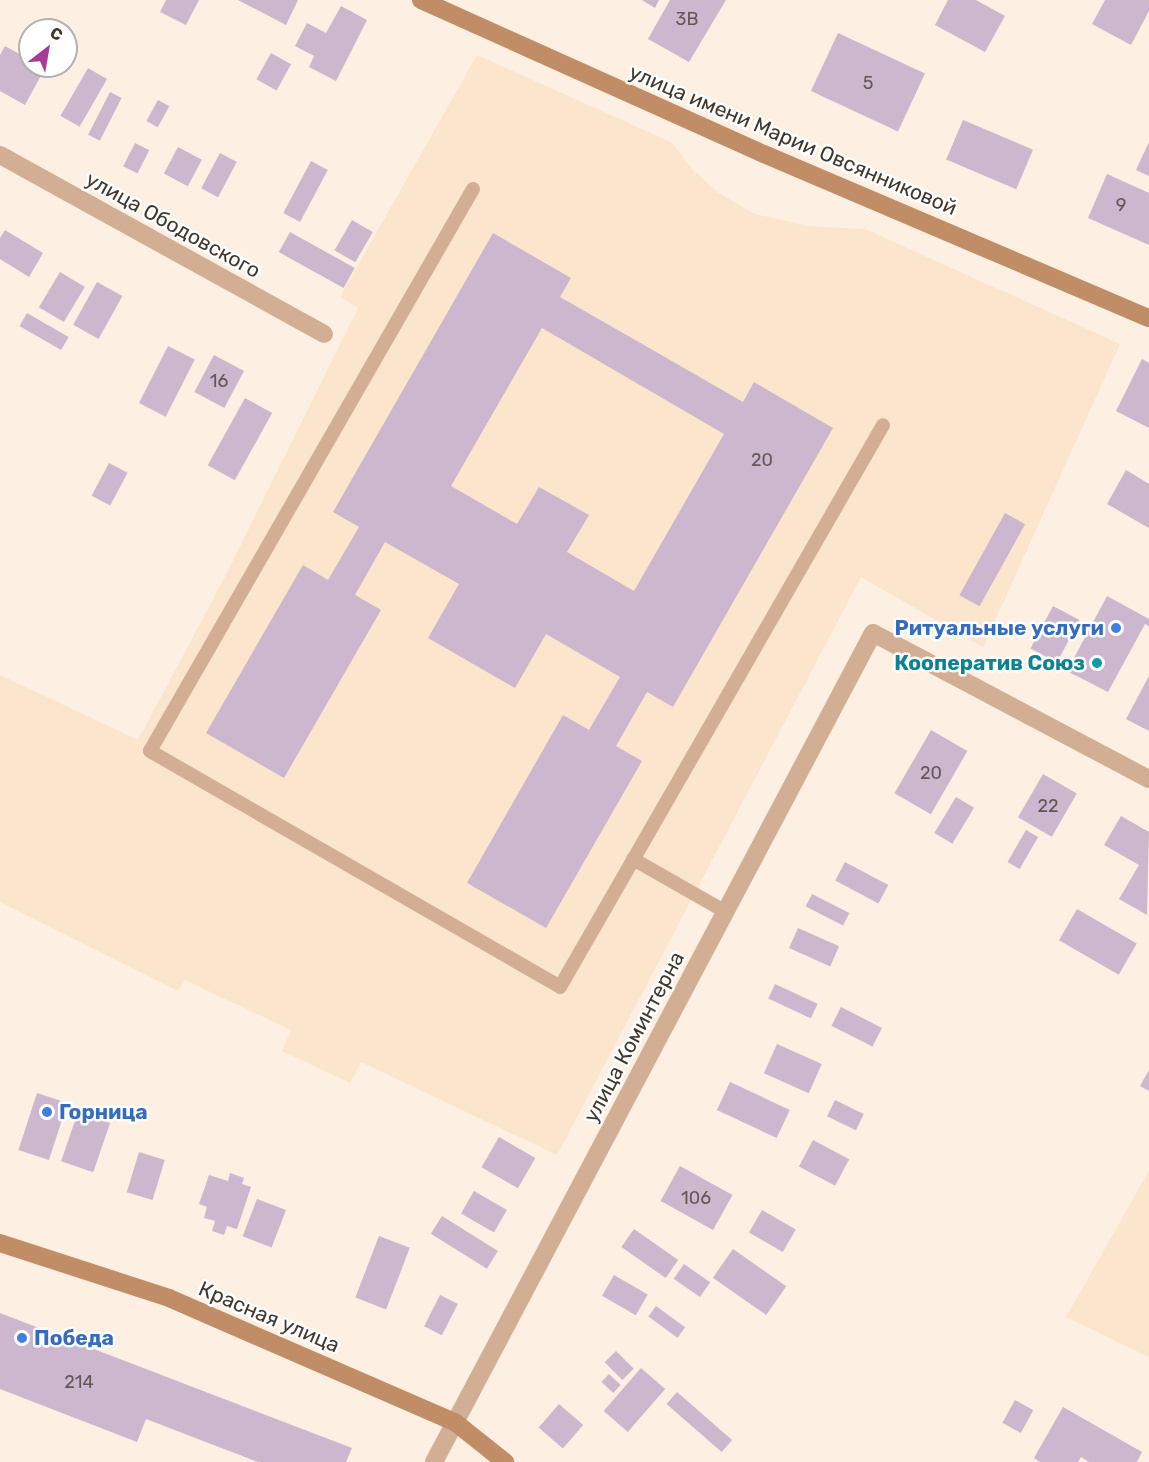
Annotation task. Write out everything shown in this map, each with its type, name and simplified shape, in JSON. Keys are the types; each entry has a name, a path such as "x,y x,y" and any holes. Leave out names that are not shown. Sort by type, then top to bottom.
{"street":[{"name":"улица имени Марии Овсянниковой","path":"421,0 764,154 1149,318"},
{"name":"улица Ободовского","path":"0,155 324,334"},
{"name":"улица Коминтерна","path":"434,1462 873,633 1149,779"},
{"name":"Красная улица","path":"0,1243 169,1298 456,1423 505,1462"}],"lane":[{"path":"473,189 150,751 560,987 883,425"},
{"path":"633,859 726,912"}],"shaded area":[{"path":"477,55 671,142 692,169 717,192 755,214 807,226 865,229 1120,344 983,647 861,577 557,1155 361,1062 350,1083 282,1051 291,1030 185,980 178,991 0,902 0,675 138,740 226,575 358,308 340,297"},
{"path":"1149,1171 1149,1357 1066,1317"}],"building":[{"path":"166,0 199,0 186,25 160,12"},
{"path":"238,0 298,0 286,25"},
{"path":"642,0 659,0 655,8"},
{"path":"670,0 726,0 689,62 648,39"},
{"path":"948,0 976,0 1005,16 985,52 935,25"},
{"path":"1105,0 1149,0 1149,11 1131,45 1092,24"},
{"path":"341,6 367,20 336,81 309,67 314,56 295,46 307,23 326,33"},
{"path":"838,33 925,74 898,132 811,91"},
{"path":"5,46 18,53 18,78 40,78 25,105 0,91 0,55"},
{"path":"271,53 291,64 277,90 256,79"},
{"path":"88,68 107,79 80,127 60,116"},
{"path":"110,92 122,98 100,141 88,135"},
{"path":"158,100 169,106 158,127 146,121"},
{"path":"963,120 1033,150 1016,189 946,160"},
{"path":"1149,142 1149,176 1136,170"},
{"path":"135,143 149,150 137,173 123,166"},
{"path":"178,147 202,160 188,186 164,173"},
{"path":"220,153 237,162 218,197 201,188"},
{"path":"311,161 328,170 300,222 283,213"},
{"path":"1107,174 1149,193 1149,245 1088,218"},
{"path":"352,220 373,232 355,262 334,250"},
{"path":"5,230 43,253 29,277 0,259 0,238"},
{"path":"290,232 355,268 344,288 279,252"},
{"path":"493,233 571,278 560,297 743,402 754,382 833,428 673,707 647,692 616,746 642,761 546,928 467,883 563,715 589,730 620,677 546,634 515,688 428,638 459,584 385,542 355,595 381,610 284,778 206,733 303,565 328,580 359,527 333,512","holes":["542,328 724,434 634,591 567,552 589,515 539,487 517,524 451,486"]},
{"path":"60,272 85,287 64,322 39,307"},
{"path":"97,282 122,296 99,339 73,325"},
{"path":"27,313 69,337 61,350 20,326"},
{"path":"168,346 195,360 166,417 139,403"},
{"path":"214,355 244,371 224,408 194,392"},
{"path":"1142,359 1149,363 1149,428 1116,411"},
{"path":"245,398 272,413 235,480 208,465"},
{"path":"109,463 128,473 110,506 92,496"},
{"path":"1126,470 1149,484 1149,528 1107,504"},
{"path":"1005,513 1025,524 980,606 959,595"},
{"path":"1107,596 1149,619 1149,626 1145,624 1108,692 1067,671"},
{"path":"1053,606 1079,620 1057,662 1030,648"},
{"path":"1149,676 1149,731 1126,719"},
{"path":"931,730 967,751 931,814 894,793"},
{"path":"1043,774 1077,794 1052,837 1018,817"},
{"path":"956,797 974,808 952,844 934,833"},
{"path":"1121,816 1149,832 1147,915 1119,899 1139,865 1104,845"},
{"path":"1026,830 1038,837 1020,869 1008,862"},
{"path":"845,862 888,885 878,904 835,881"},
{"path":"812,894 849,913 843,926 806,906"},
{"path":"1077,909 1137,944 1119,975 1059,940"},
{"path":"798,928 839,946 830,966 789,948"},
{"path":"775,984 818,1004 811,1018 768,999"},
{"path":"841,1007 882,1028 872,1047 831,1026"},
{"path":"777,1044 822,1064 809,1093 764,1073"},
{"path":"1149,1070 1149,1091 1140,1086"},
{"path":"730,1082 790,1110 777,1138 717,1110"},
{"path":"37,1093 67,1103 49,1160 18,1150"},
{"path":"835,1100 864,1114 856,1130 827,1116"},
{"path":"78,1112 110,1123 93,1172 61,1161"},
{"path":"499,1137 535,1158 518,1188 481,1167"},
{"path":"813,1140 849,1159 835,1186 799,1166"},
{"path":"139,1152 165,1160 153,1200 127,1192"},
{"path":"680,1166 732,1195 713,1230 661,1201"},
{"path":"230,1173 244,1178 242,1184 251,1187 237,1229 227,1226 224,1235 212,1231 215,1221 204,1218 207,1207 199,1204 209,1175 228,1181"},
{"path":"474,1191 507,1210 494,1233 461,1214"},
{"path":"257,1199 286,1210 272,1247 243,1236"},
{"path":"762,1210 796,1230 783,1252 749,1233"},
{"path":"442,1216 498,1251 487,1269 431,1234"},
{"path":"634,1229 678,1260 666,1278 621,1247"},
{"path":"379,1236 410,1248 386,1309 355,1298"},
{"path":"733,1249 786,1286 766,1315 713,1278"},
{"path":"684,1264 710,1282 700,1297 674,1279"},
{"path":"614,1275 648,1294 636,1315 602,1296"},
{"path":"440,1295 458,1304 442,1335 424,1326"},
{"path":"656,1306 685,1327 677,1338 648,1317"},
{"path":"0,1313 352,1448 346,1462 258,1462 146,1419 137,1442 0,1389"},
{"path":"616,1351 634,1369 622,1380 605,1362"},
{"path":"641,1368 665,1389 628,1432 604,1411"},
{"path":"609,1374 621,1385 613,1393 601,1382"},
{"path":"677,1392 732,1440 722,1452 667,1404"},
{"path":"1015,1400 1033,1410 1021,1433 1002,1423"},
{"path":"559,1404 583,1425 563,1448 539,1427"},
{"path":"1063,1407 1142,1452 1137,1462 1089,1462 1081,1457 1078,1462 1040,1462 1034,1458"}],"place":[{"name":"Ритуальные услуги","path":"1116,628"},
{"name":"Кооператив Союз","path":"1097,663"},
{"name":"Горница","path":"47,1112"},
{"name":"Победа","path":"22,1338"}]}
